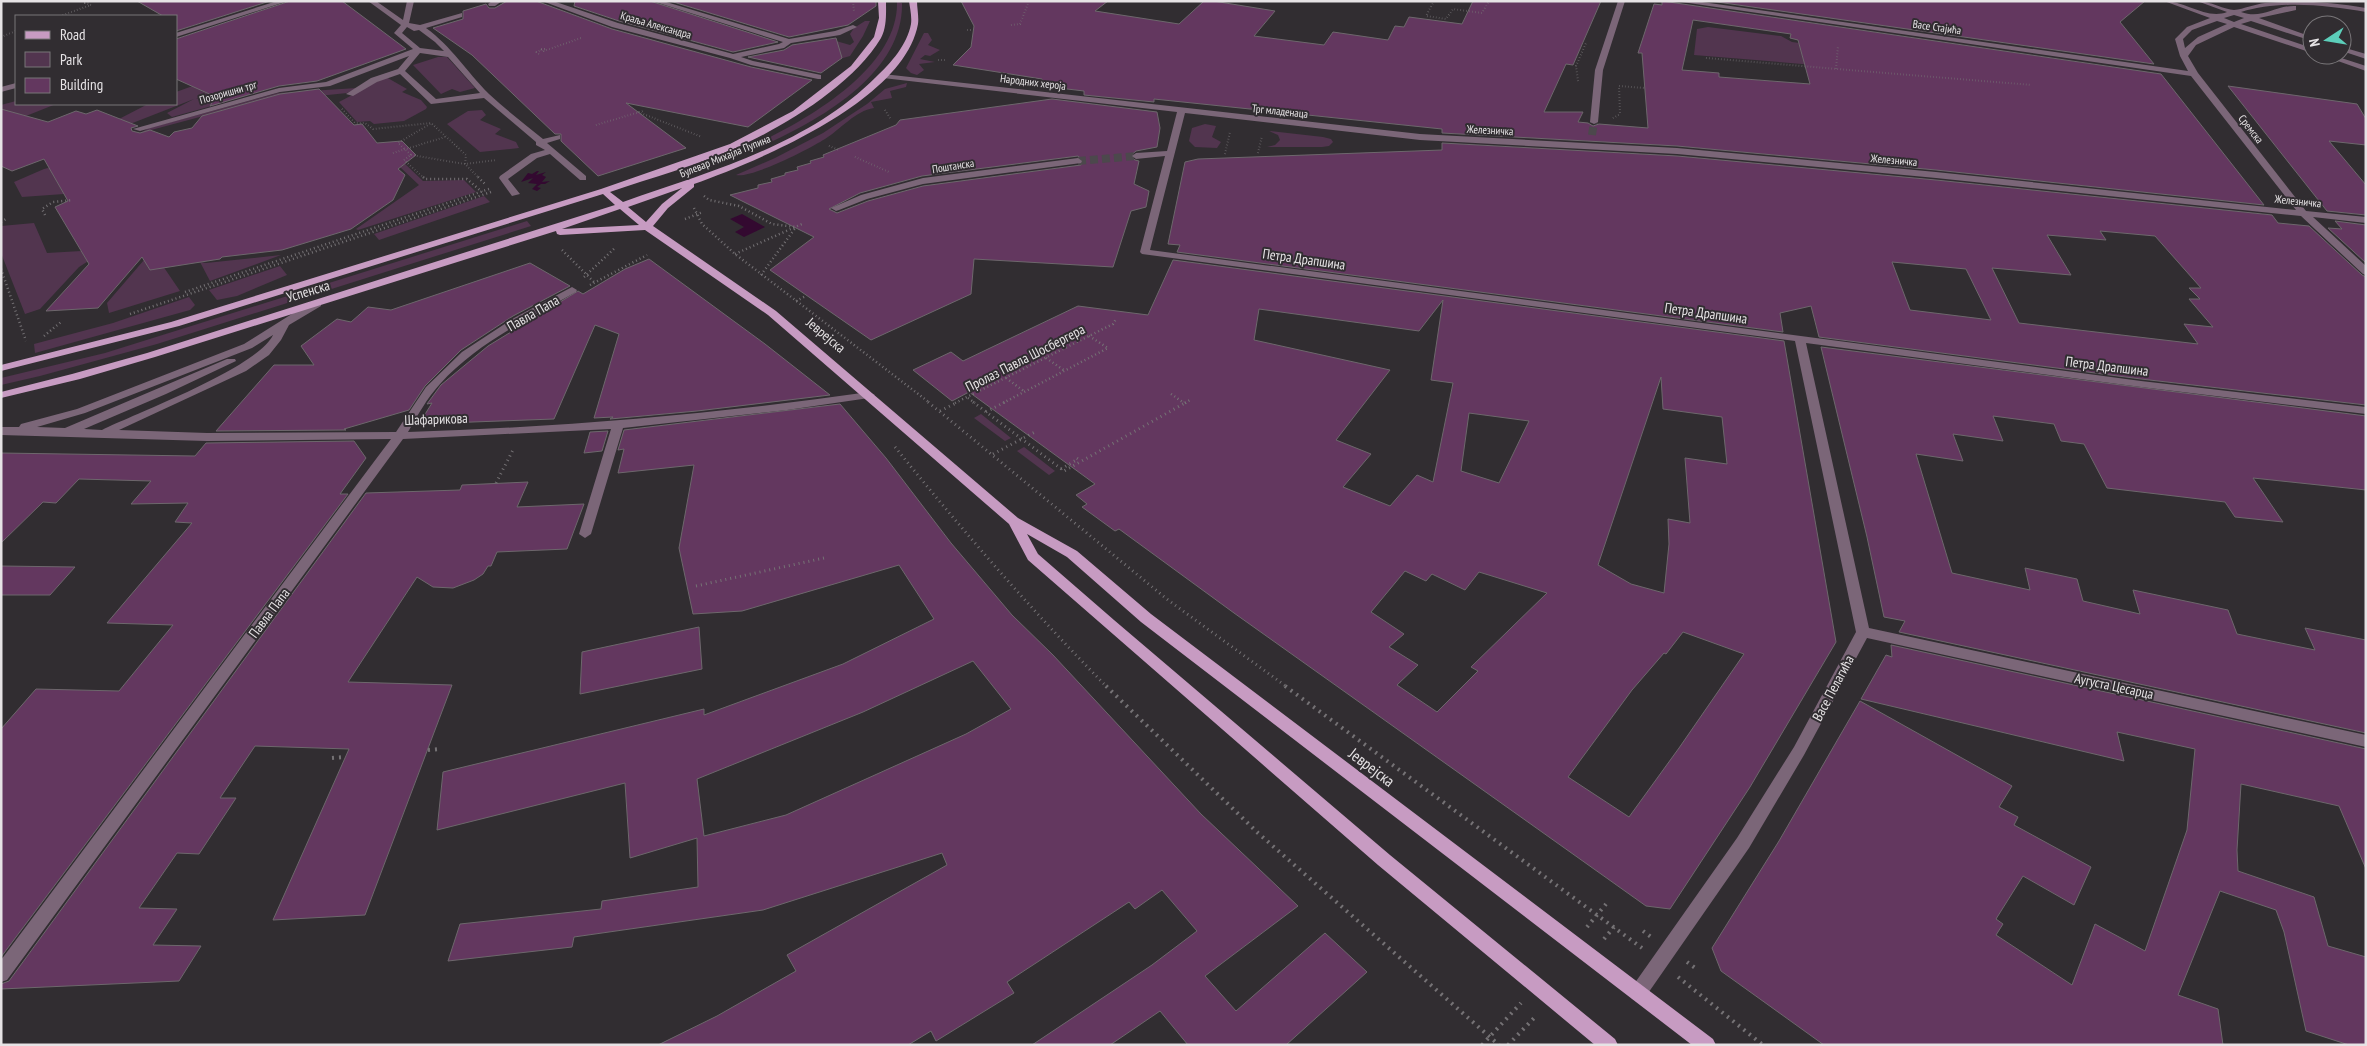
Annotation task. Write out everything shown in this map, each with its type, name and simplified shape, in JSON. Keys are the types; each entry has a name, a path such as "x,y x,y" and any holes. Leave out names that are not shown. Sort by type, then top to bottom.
{"main road":[{"name":"Булевар Михајла Пупина","path":"604,191 732,146 764,131 812,102 854,68 868,53 882,27 882,1"},
{"name":"Булевар Михајла Пупина","path":"621,206 704,177 762,154 814,127 858,99 896,61 911,35 915,8 913,1"},
{"path":"533,236 568,231 647,227 665,206 704,177"},
{"name":"Јеврејска","path":"604,191 647,227 702,263 772,313 1014,521 1072,554 1146,618 1707,1045"},
{"name":"Успенска","path":"1,368 175,324 604,191"},
{"name":"Успенска","path":"1,395 152,354 317,304 533,236 621,206"},
{"name":"Јеврејска","path":"1014,521 1033,556 1040,563 1384,860 1609,1045"}],"street":[{"path":"178,34 285,1"},
{"path":"371,1 405,25 420,27 438,40 486,95 539,143 583,178"},
{"path":"400,35 398,33 405,25 411,1"},
{"name":"Краља Александра","path":"546,1 612,26 733,56 751,63 818,77"},
{"name":"Краља Александра","path":"655,1 789,41"},
{"path":"1594,122 1599,70 1622,1"},
{"name":"Васе Стајића","path":"1678,1 2194,74"},
{"path":"2167,1 2302,48"},
{"path":"2200,1 2302,36"},
{"path":"2217,18 2254,6 2287,2 2319,2 2366,10"},
{"path":"2184,56 2191,44 2197,41 2279,10 2300,8 2366,10"},
{"path":"400,35 459,15"},
{"name":"Сремска","path":"2217,18 2199,24 2181,34 2180,45 2194,74 2304,213 2366,272"},
{"name":"Краља Александра","path":"733,56 781,46 789,41 837,33 853,27"},
{"path":"400,35 416,48 453,56"},
{"path":"416,48 401,71 434,102 486,95"},
{"name":"Позоришни трг","path":"327,84 416,48"},
{"path":"2352,52 2366,57"},
{"path":"2352,64 2366,69"},
{"name":"Позоришни трг","path":"350,94 374,80 401,71"},
{"name":"Народних хероја","path":"883,76 1180,111"},
{"name":"Позоришни трг","path":"138,129 279,90 374,80"},
{"path":"1,90 15,85"},
{"path":"1030,93 1037,85"},
{"path":"1136,156 1171,153 1180,111"},
{"name":"Трг младенаца","path":"1180,111 1420,137"},
{"path":"539,143 557,137"},
{"name":"Железничка","path":"1420,137 1592,142 1936,175 2366,220"},
{"path":"512,190 503,178 534,156 550,151"},
{"name":"Петра Драпшина","path":"1171,153 1145,252 1800,339 2366,411"},
{"name":"Поштанска","path":"836,208 862,197 908,185 977,173 1078,162"},
{"name":"Павла Папа","path":"1,974 400,436 436,382 469,352 572,290"},
{"path":"3,431 54,421 248,346 281,328 317,304"},
{"path":"63,432 211,370 258,347 281,328"},
{"path":"104,433 242,370 265,353 276,340 281,328"},
{"path":"1800,339 1863,632"},
{"name":"Шафарикова","path":"3,431 206,437 400,436 556,429 618,424 869,395"},
{"path":"585,534 618,424"},
{"name":"Аугуста Цесарца","path":"1863,632 2366,741"},
{"name":"Васе Пелагића","path":"1638,993 1748,835 1799,751 1863,632"}],"path":[{"path":"63,15 91,5 85,4 91,1"},
{"path":"1011,25 1020,24 1029,1"},
{"path":"1434,1 1426,16 1446,20 1453,9 1482,13 1489,1"},
{"path":"967,30 973,30"},
{"path":"1,37 15,31"},
{"path":"539,54 536,52 545,49 540,49 544,51 581,38"},
{"path":"1836,69 1838,46"},
{"path":"1706,58 2032,85"},
{"path":"938,60 945,60"},
{"path":"1619,86 1645,88"},
{"path":"885,110 890,118"},
{"path":"596,125 643,111"},
{"path":"638,112 706,138"},
{"path":"439,118 398,143 411,155 465,164 491,160"},
{"path":"367,124 373,129 431,123 466,155 465,164"},
{"path":"1225,154 1232,125"},
{"path":"1258,153 1264,128"},
{"path":"394,153 446,137"},
{"path":"829,146 839,150"},
{"path":"411,155 404,160 425,180 467,179 482,192"},
{"path":"855,157 891,173"},
{"path":"465,164 486,185"},
{"path":"185,292 482,192 496,185"},
{"path":"129,315 512,190"},
{"path":"44,215 42,209 53,202 73,200"},
{"path":"709,200 739,206 772,224 796,227"},
{"path":"685,219 703,212"},
{"path":"696,215 702,224 735,254 940,411 1168,600 1598,914 1763,1045"},
{"path":"1,222 6,219"},
{"path":"735,254 802,224"},
{"path":"761,275 796,227"},
{"path":"588,276 623,242"},
{"path":"562,249 595,283"},
{"path":"589,286 647,255"},
{"path":"1,269 26,341"},
{"path":"796,301 806,296"},
{"name":"Пролаз Павла Шосбергера","path":"940,411 1089,336 1116,320"},
{"path":"44,336 61,322"},
{"path":"986,412 1108,348 1089,336"},
{"path":"41,341 50,338"},
{"path":"23,346 32,344"},
{"path":"1046,358 1065,371"},
{"path":"1006,378 1025,392"},
{"path":"1171,394 1185,403"},
{"path":"968,398 1064,471 1190,400"},
{"path":"993,454 1035,432"},
{"path":"893,444 953,519 1067,648 1148,729 1258,833 1499,1045"},
{"path":"496,483 515,445"},
{"path":"1061,469 1078,459 1075,457"},
{"path":"696,586 824,558"},
{"path":"428,750 440,749"},
{"path":"332,758 345,757"},
{"path":"1573,943 1606,904"},
{"path":"1482,1045 1536,985"}],"green space":[{"path":"897,1 902,3 896,36 880,65 854,91 823,114 789,133 719,164 689,175 686,174 783,131 817,110 849,86 875,60 892,32"},
{"path":"865,21 870,21 850,56 829,62 836,41 850,45 854,42 850,34 854,28"},
{"path":"1708,27 1781,36 1792,42 2007,71 2020,82 1694,55 1697,29"},
{"path":"924,33 928,33 932,40 928,45 940,50 930,56 925,55 920,59 935,62 919,64 924,70 917,75 911,73 906,68"},
{"path":"273,57 199,89 208,94 196,99 209,97 226,102 172,117 167,113 194,99 130,124 119,119 146,105 178,105 178,91"},
{"path":"438,57 447,57 475,88 460,92 452,89 441,94 413,65"},
{"path":"386,77 407,89 402,92 421,100 427,107 426,109 404,121 374,124 370,121 357,122 339,102"},
{"path":"907,83 906,87 890,91 892,98 871,102 874,108 854,116 825,139 807,149 767,168 744,175 736,175 775,158 823,133 867,104 885,89"},
{"path":"357,88 347,93 252,103 140,133 149,128 278,93"},
{"path":"15,101 15,105 54,105 26,116 19,114 1,120 1,105"},
{"path":"482,110 486,115 480,120 501,129 495,134 516,142 519,148 480,152 447,124 468,111"},
{"path":"1205,124 1216,126 1212,137 1221,142 1217,148 1195,147 1189,141 1192,128"},
{"path":"1269,131 1323,137 1331,139 1333,142 1329,146 1322,147 1267,147 1275,145 1280,140 1278,135"},
{"path":"76,161 64,194 22,197 14,182 44,169"},
{"path":"404,163 423,181 464,180 476,192 358,230 356,229 419,185 400,167"},
{"path":"484,196 490,202 379,240 374,234"},
{"path":"527,221 531,226 157,344 1,385 1,378 105,353"},
{"path":"34,223 47,253 150,247 180,291 109,313 107,303 144,260 145,255 96,256 79,267 40,309 25,314 1,253 1,226"},
{"path":"281,255 210,281 200,262 206,263"},
{"path":"280,266 287,275 237,296 217,300 209,290"},
{"path":"189,297 195,305 190,310 35,353 34,344 113,323"},
{"path":"981,414 1011,438 1005,441 974,418"},
{"path":"1024,447 1055,471 1049,475 1017,451"}],"shaded area":[{"path":"539,171 536,175 546,172 542,175 546,177 542,182 550,181 537,187 541,188 537,191 532,189 537,184 528,183 533,178 521,182 528,173 532,174"},
{"path":"742,214 765,227 744,237 735,232 744,227 730,219"}],"building":[{"path":"137,1 270,1 178,30 178,15 161,15"},
{"path":"290,1 342,1 406,49 317,81 279,86 210,106 216,97 178,80 178,38"},
{"path":"507,1 536,1 612,29 751,67 812,80 748,127 626,103 686,148 598,176 561,141 561,134 555,134 472,55 433,28 463,19 463,11 486,4 489,8 495,8"},
{"path":"575,1 650,1 778,42 733,52 619,21 574,6"},
{"path":"670,1 876,1 876,6 848,25 789,37"},
{"path":"961,1 1108,1 1095,11 1179,24 1204,1 1213,1 1275,11 1254,36 1324,45 1333,32 1388,40 1395,26 1404,27 1409,17 1462,24 1473,1 1601,1 1573,65 1566,64 1544,112 1583,112 1578,122 1588,123 1593,126 1599,124 1648,128 1642,53 1638,53 1654,4 1662,5 1662,1 2161,74 2264,205 1936,170 1677,146 1442,133 1442,129 1154,99 1154,102 1084,95 1084,91 1042,86 1042,79 953,65 971,47 974,26","holes":["1693,20 1791,34 1790,38 1798,40 1810,84 1719,77 1719,73 1682,70"]},
{"path":"1710,1 2145,1 2120,22 2154,64"},
{"path":"836,38 842,58 821,73 748,57 784,50 792,45"},
{"path":"2228,86 2357,104 2366,119 2366,145 2329,141 2366,185 2366,215 2327,211"},
{"path":"319,89 354,125 362,124 377,143 402,141 416,155 398,169 405,175 393,200 351,229 282,250 222,257 220,259 150,270 142,257 98,308 46,311 89,264 55,207 68,201 44,159 12,171 1,166 1,109 48,122 76,111 86,114 97,110 138,126 131,128 132,131 140,133 150,130 169,137 174,132 192,128 202,116 280,94"},
{"path":"1052,99 1157,112 1160,128 1157,147 1136,151 1130,156 1139,161 1134,184 1149,191 1146,207 1131,211 1113,267 974,259 971,294 871,340 770,270 814,237 730,195 758,188 758,185 772,182 771,179 798,170 797,167 811,163 810,161 824,157 823,155 896,125 900,120","holes":["1078,156 1084,161 1081,165 923,186 868,201 837,213 829,209 860,193 922,176"]},
{"path":"1442,143 1677,156 1936,180 2272,215 2278,223 2309,226 2366,277 2366,405 2141,379 1819,337 1811,306 1780,313 1783,332 1177,252 1180,245 1168,244 1185,162 1198,159 1442,150","holes":["2100,231 2155,236 2201,288 2189,288 2200,299 2189,299 2213,327 2184,324 2198,344 2019,323 1992,268 2071,275 2047,235 2106,240","1892,262 1966,269 1991,320 1910,310"]},
{"path":"2335,221 2366,225 2366,263 2328,228 2342,229"},
{"path":"649,259 765,344 830,395 697,411 610,419 613,417 594,418 619,334 595,325 554,419 419,424 432,403 427,404 441,385 488,346 578,291 583,294 625,269"},
{"path":"1173,260 1784,341 1836,642 1750,787 1670,909 1646,906 1119,529 1115,531 1082,507 1087,504 1076,495 1095,484 969,392 952,401 913,370 951,352 963,361 1078,306 1148,315","holes":["1443,300 1431,380 1453,383 1433,482 1417,475 1390,506 1343,487 1371,454 1336,440 1390,370 1254,340 1259,309 1419,331","1661,377 1663,409 1722,417 1727,464 1685,458 1690,523 1668,519 1669,544 1664,593 1631,584 1598,565","1469,413 1529,421 1499,483 1461,471","1405,571 1426,581 1432,574 1465,590 1479,572 1547,593 1471,667 1478,671 1437,712 1397,685 1418,665 1389,647 1404,634 1371,612","1683,632 1744,654 1629,817 1568,777 1632,690 1664,653 1666,654"]},
{"path":"530,263 570,286 513,316 461,350 425,386 409,410 344,429 346,430 216,431 274,365 314,365 301,346 337,319 351,322 368,307 391,310"},
{"path":"1821,347 2366,416 2366,490 2253,478 2283,522 2235,517 2225,502 2107,488 2084,444 2061,441 2054,424 1993,416 2003,441 1953,434 1963,461 1916,454 1952,573 2030,590 2025,568 2077,579 2083,601 2140,614 2133,590 2228,610 2237,634 2315,650 2305,628 2366,640 2366,733 1899,632 1905,621 1884,617 1867,537"},
{"path":"840,404 886,458 951,543 1012,615 1053,655 1201,814 1298,906 1205,976 1236,1011 1325,933 1367,972 1286,1045 1188,1045 1160,1011 1110,1045 1032,1045 1152,965 1197,931 1162,890 1135,909 1129,902 1007,982 1014,993 936,1041 931,1031 908,1045 658,1045 717,1016 796,971 787,955 947,865 942,853 763,910 574,937 572,947 448,961 460,924 601,909 602,901 698,887 697,838 630,858 625,783 437,830 443,772 704,709 704,715 843,664 934,619 899,565 742,611 693,614 679,548 694,465 618,473 624,449 618,450 624,430","holes":["973,661 1011,709 966,734 786,815 704,836 697,779 863,712"]},
{"path":"608,431 602,451 584,453 590,432"},
{"path":"354,441 366,458 340,494 348,494 1,957 1,729 36,689 119,691 173,625 107,623 192,523 175,522 188,503 131,504 151,481 79,479 56,503 43,502 1,543 1,453 195,456 206,443"},
{"path":"528,482 517,507 584,504 567,549 497,552 491,566 488,566 483,574 474,580 453,588 433,587 417,577 348,682 452,685 365,915 273,920 349,749 255,746 220,798 236,798 199,854 177,853 139,908 177,909 153,945 201,946 179,981 1,989 1,984 9,981 366,493 460,490 462,485"},
{"path":"1,566 75,567 50,595 1,595"},
{"path":"699,627 702,669 580,694 582,652"},
{"path":"1891,645 2366,749 2366,869 2339,806 2241,784 2237,850 2238,871 2314,897 2328,946 2366,957 2366,1045 2349,1045 2306,1031 2284,932 2276,910 2220,891 2178,995 2218,1009 2223,1045 1824,1045 1721,971 1712,948 1779,841 1860,701 2012,786 1999,807 2018,817 2014,825 2091,867 2074,905 2023,876 1996,919 2003,924 1996,935 2072,985 2095,924 2145,951 2187,830 2195,749 2117,732 2124,761 1861,699 1886,655 1892,657"}],"tunnel":[{"path":"1592,135 1594,122"},
{"path":"1078,161 1136,156"}]}
